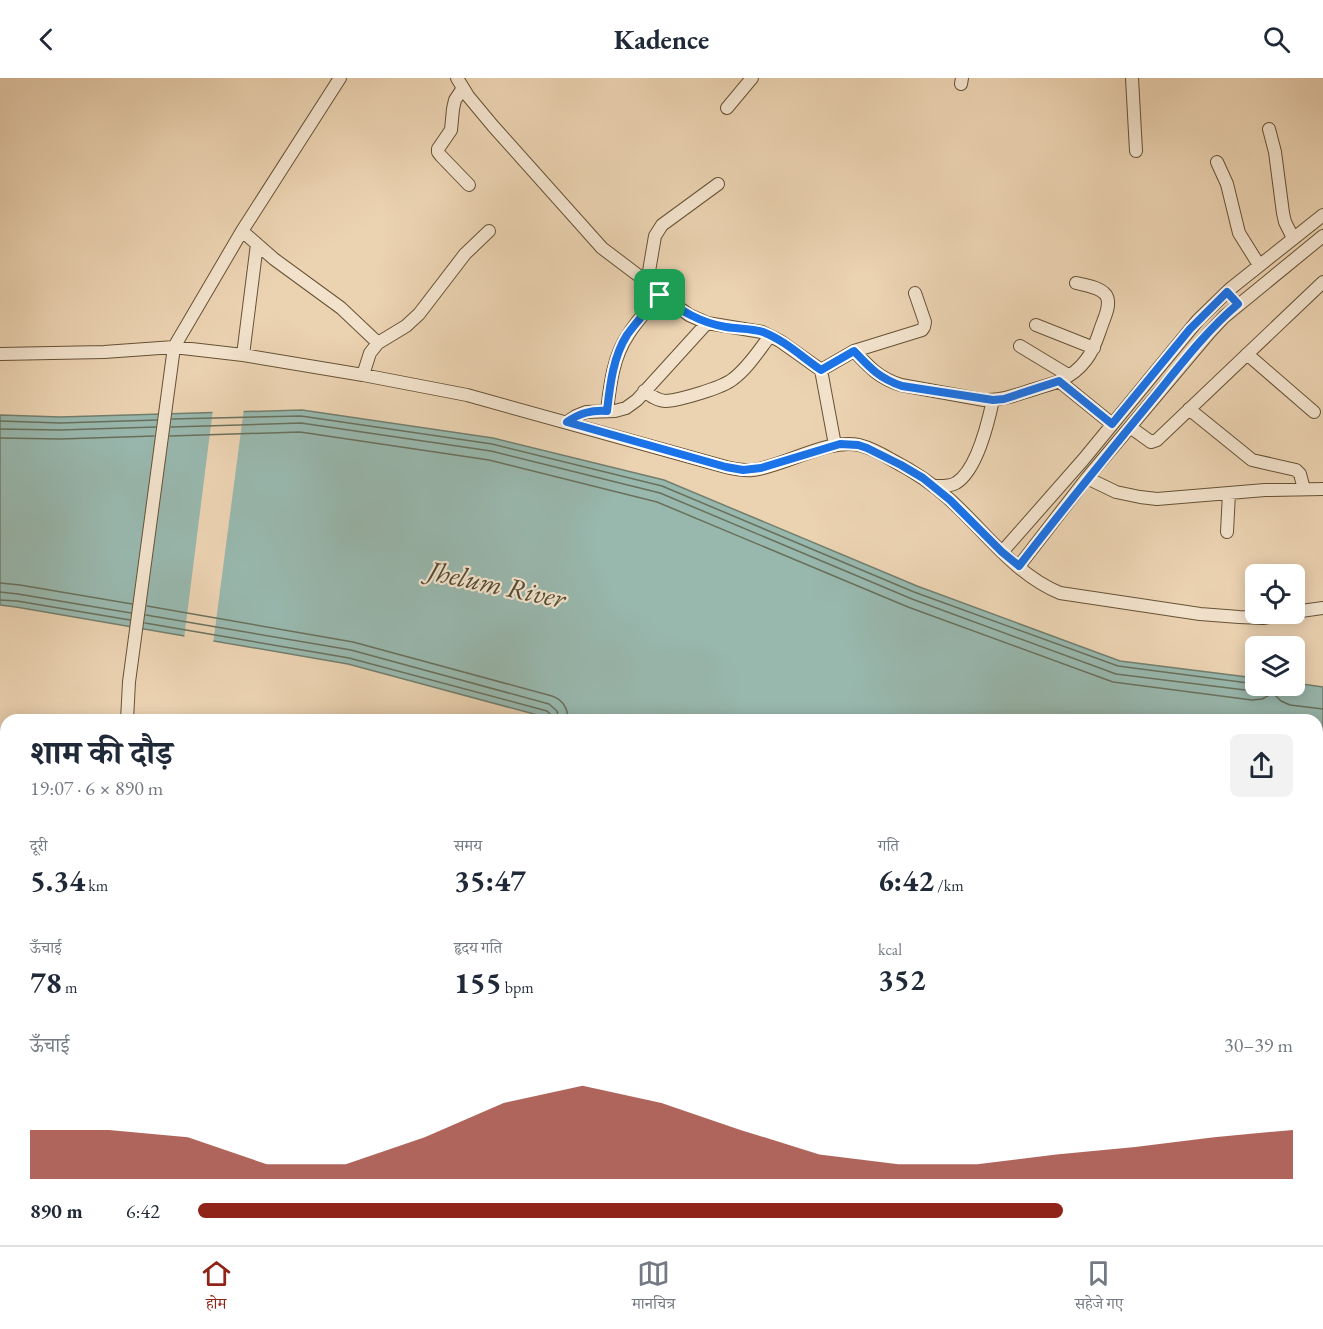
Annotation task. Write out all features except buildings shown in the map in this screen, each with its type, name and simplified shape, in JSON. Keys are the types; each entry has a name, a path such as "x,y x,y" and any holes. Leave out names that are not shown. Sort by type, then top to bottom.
{"street":[{"path":"127,714 129,682 174,347 242,231 340,78"},
{"path":"727,108 752,78"},
{"path":"1132,78 1136,152"},
{"path":"460,83 453,109 451,130 438,152 469,185"},
{"path":"460,83 494,126 602,248 660,295 689,315 706,323 762,332 780,341 821,370 835,445"},
{"path":"1269,129 1275,152 1283,213 1293,238"},
{"path":"1217,162 1227,184 1239,233 1259,265"},
{"path":"647,284 655,236 662,225 718,184"},
{"path":"1233,299 1259,265 1323,215"},
{"path":"242,231 281,264 341,308 378,343"},
{"path":"363,375 370,353 378,343 406,326 419,314 465,254 489,231"},
{"path":"1011,559 1088,478 1130,427 1176,360 1204,326 1233,299 1323,236"},
{"path":"243,355 257,244"},
{"path":"1130,427 1154,442 1323,282"},
{"path":"854,351 876,374 902,386 993,400 1004,399 1064,378 1083,364 1094,348 1108,301 1103,292 1076,283"},
{"path":"821,370 854,351 922,330 925,322 915,293"},
{"path":"607,411 616,360 626,336 660,295"},
{"path":"567,422 586,412 615,411 626,408 637,399 706,323"},
{"path":"1036,325 1094,348"},
{"path":"644,391 667,401 720,387 739,374 770,336"},
{"path":"1020,346 1064,378 1112,424"},
{"path":"0,354 104,352 174,347 243,355 467,395 743,470 761,468 835,445 849,444 867,448 923,478 950,500 1038,583 1060,593 1209,615 1245,617"},
{"path":"1247,354 1314,412"},
{"path":"1011,559 1112,424 1176,360"},
{"path":"933,486 955,483 967,472 984,435 993,400"},
{"path":"1189,409 1252,460 1296,470 1300,474 1304,489"},
{"path":"1088,478 1116,492 1157,499 1323,489"},
{"path":"1227,532 1229,493"},
{"path":"1305,610 1323,608"}],"water":[{"name":"Jhelum River","path":"302,410 493,438 664,480 917,586 1120,661 1245,677 1245,696 1305,696 1305,684 1323,687 1323,714 534,714 348,664 0,605 0,415 60,417"}],"pier":[{"path":"244,408 213,644 184,639 213,409"}],"route":[{"path":"1227,292 1238,304 1181,365 1019,566 950,500 923,478 883,455 858,445 835,445 761,468 743,470 567,422 586,412 607,411 616,360 626,336 660,295 689,315 706,323 762,332 780,341 821,370 854,351 876,374 902,386 984,400 1004,399 1059,381 1112,424 1190,329 1227,292"}]}
